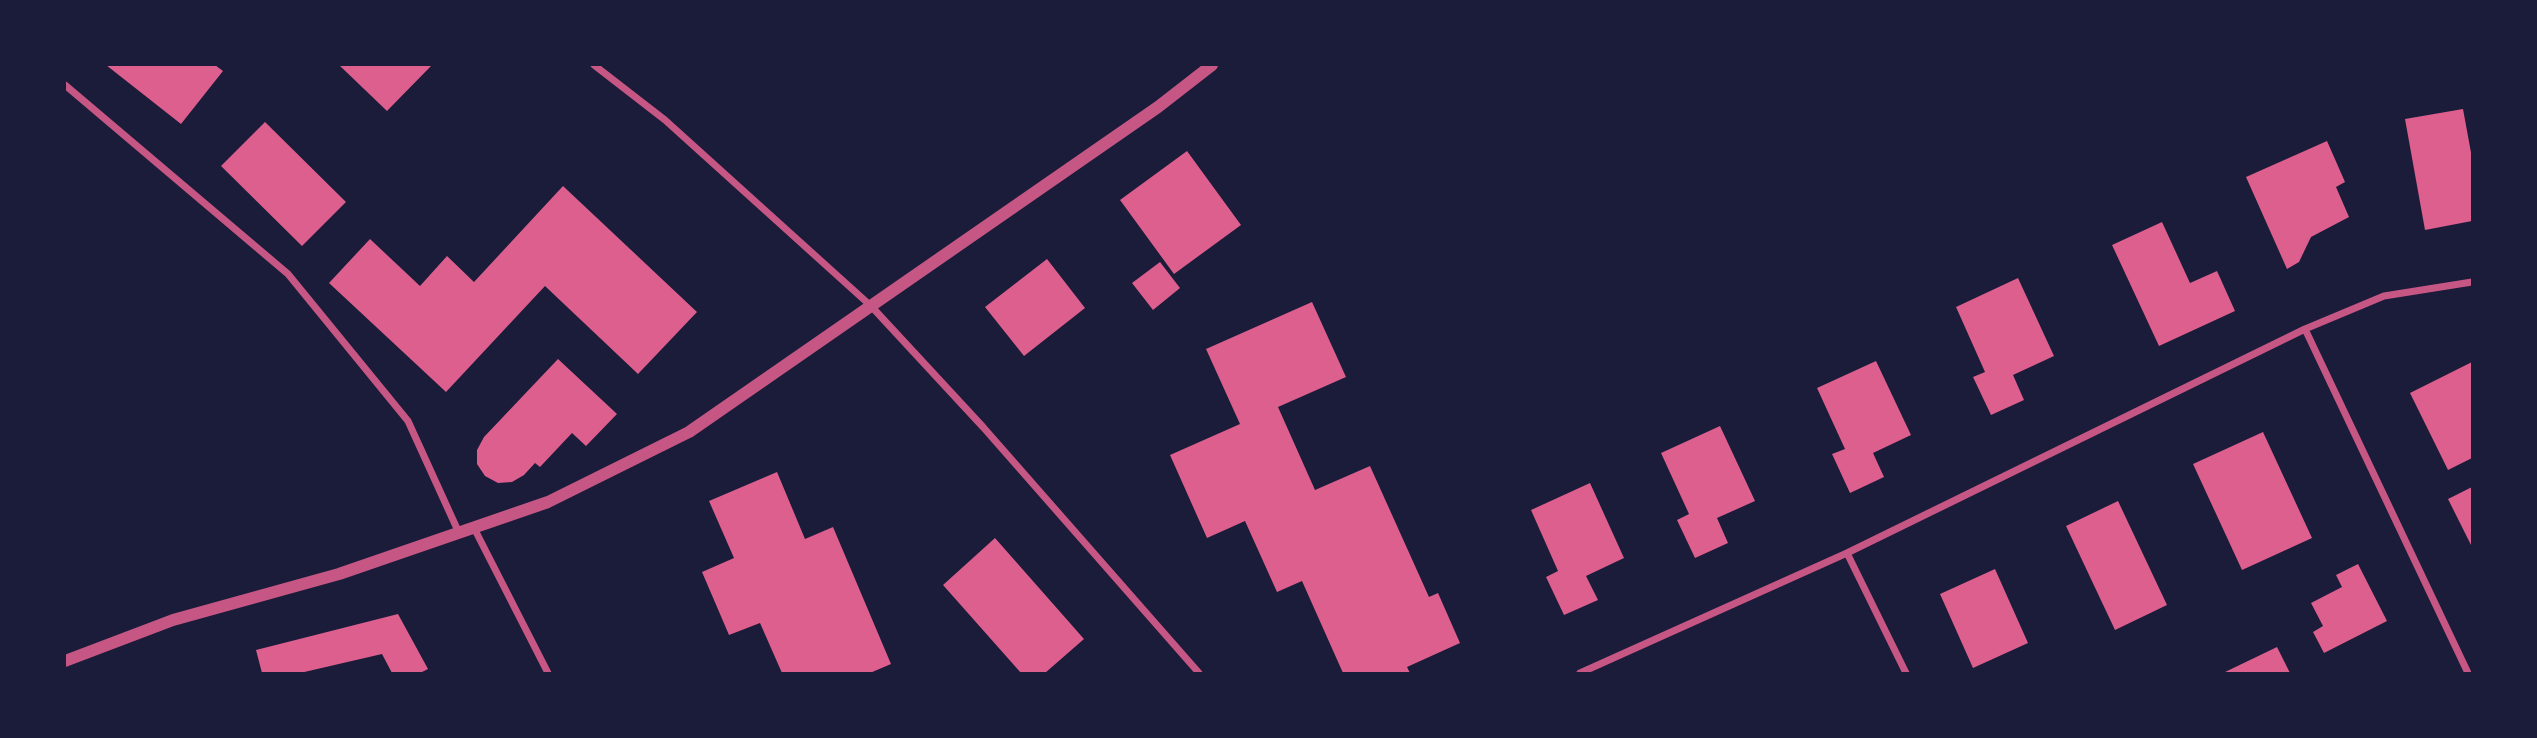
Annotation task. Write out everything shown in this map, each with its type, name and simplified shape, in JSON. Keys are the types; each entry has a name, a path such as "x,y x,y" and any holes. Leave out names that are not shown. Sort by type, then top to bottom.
{"street":[{"path":"594,65 665,120 871,306 983,427 1199,673"},
{"path":"65,660 173,620 339,574 548,502 689,432 1158,107 1212,65"},
{"path":"65,85 288,274 408,421 459,533"},
{"path":"1580,673 1847,553 2305,329 2384,296 2472,282"},
{"path":"2305,329 2468,673"},
{"path":"474,528 548,673"},
{"path":"1847,553 1906,673"}],"building":[{"path":"106,65 215,65 223,71 181,124"},
{"path":"339,65 432,65 387,111"},
{"path":"2463,109 2472,158 2472,221 2425,230 2405,119"},
{"path":"265,122 346,202 302,246 221,166"},
{"path":"2327,141 2345,182 2336,187 2349,217 2311,237 2299,262 2287,269 2246,177"},
{"path":"1187,151 1241,225 1174,274 1120,200"},
{"path":"563,186 697,312 638,374 545,286 446,392 329,283 370,239 420,286 447,256 474,282"},
{"path":"2162,222 2190,283 2217,271 2235,311 2159,346 2112,245"},
{"path":"1047,259 1085,308 1024,356 985,307"},
{"path":"1160,262 1180,288 1153,310 1132,283"},
{"path":"2018,278 2054,356 2013,375 2024,400 1991,415 1973,377 1985,372 1956,307"},
{"path":"1312,302 1346,377 1278,407 1315,490 1370,466 1429,597 1438,593 1460,643 1407,667 1410,673 1343,673 1302,581 1277,592 1245,521 1207,538 1170,455 1240,424 1206,349"},
{"path":"558,359 617,414 586,446 572,433 540,467 535,463 524,475 512,482 498,483 485,476 477,464 477,450 484,437"},
{"path":"1876,361 1911,435 1873,453 1884,477 1850,493 1832,454 1845,449 1817,388"},
{"path":"2472,362 2472,458 2448,470 2410,393"},
{"path":"1720,426 1755,501 1717,518 1728,543 1695,558 1677,520 1689,514 1661,453"},
{"path":"2263,432 2312,538 2242,570 2193,464"},
{"path":"777,472 805,539 833,527 891,664 870,673 782,673 760,623 729,635 702,572 734,558 709,501"},
{"path":"1590,483 1624,558 1586,576 1598,600 1564,615 1546,577 1558,571 1531,510"},
{"path":"2472,487 2472,547 2448,499"},
{"path":"2118,501 2167,605 2115,630 2066,526"},
{"path":"995,538 1084,639 1045,673 1021,673 943,585"},
{"path":"2358,564 2387,621 2324,653 2313,632 2323,626 2311,603 2342,587 2336,575"},
{"path":"1995,569 2028,643 1973,668 1940,594"},
{"path":"398,614 428,669 420,673 392,673 382,654 300,673 262,673 256,650"},
{"path":"2277,647 2290,673 2223,673"}]}
